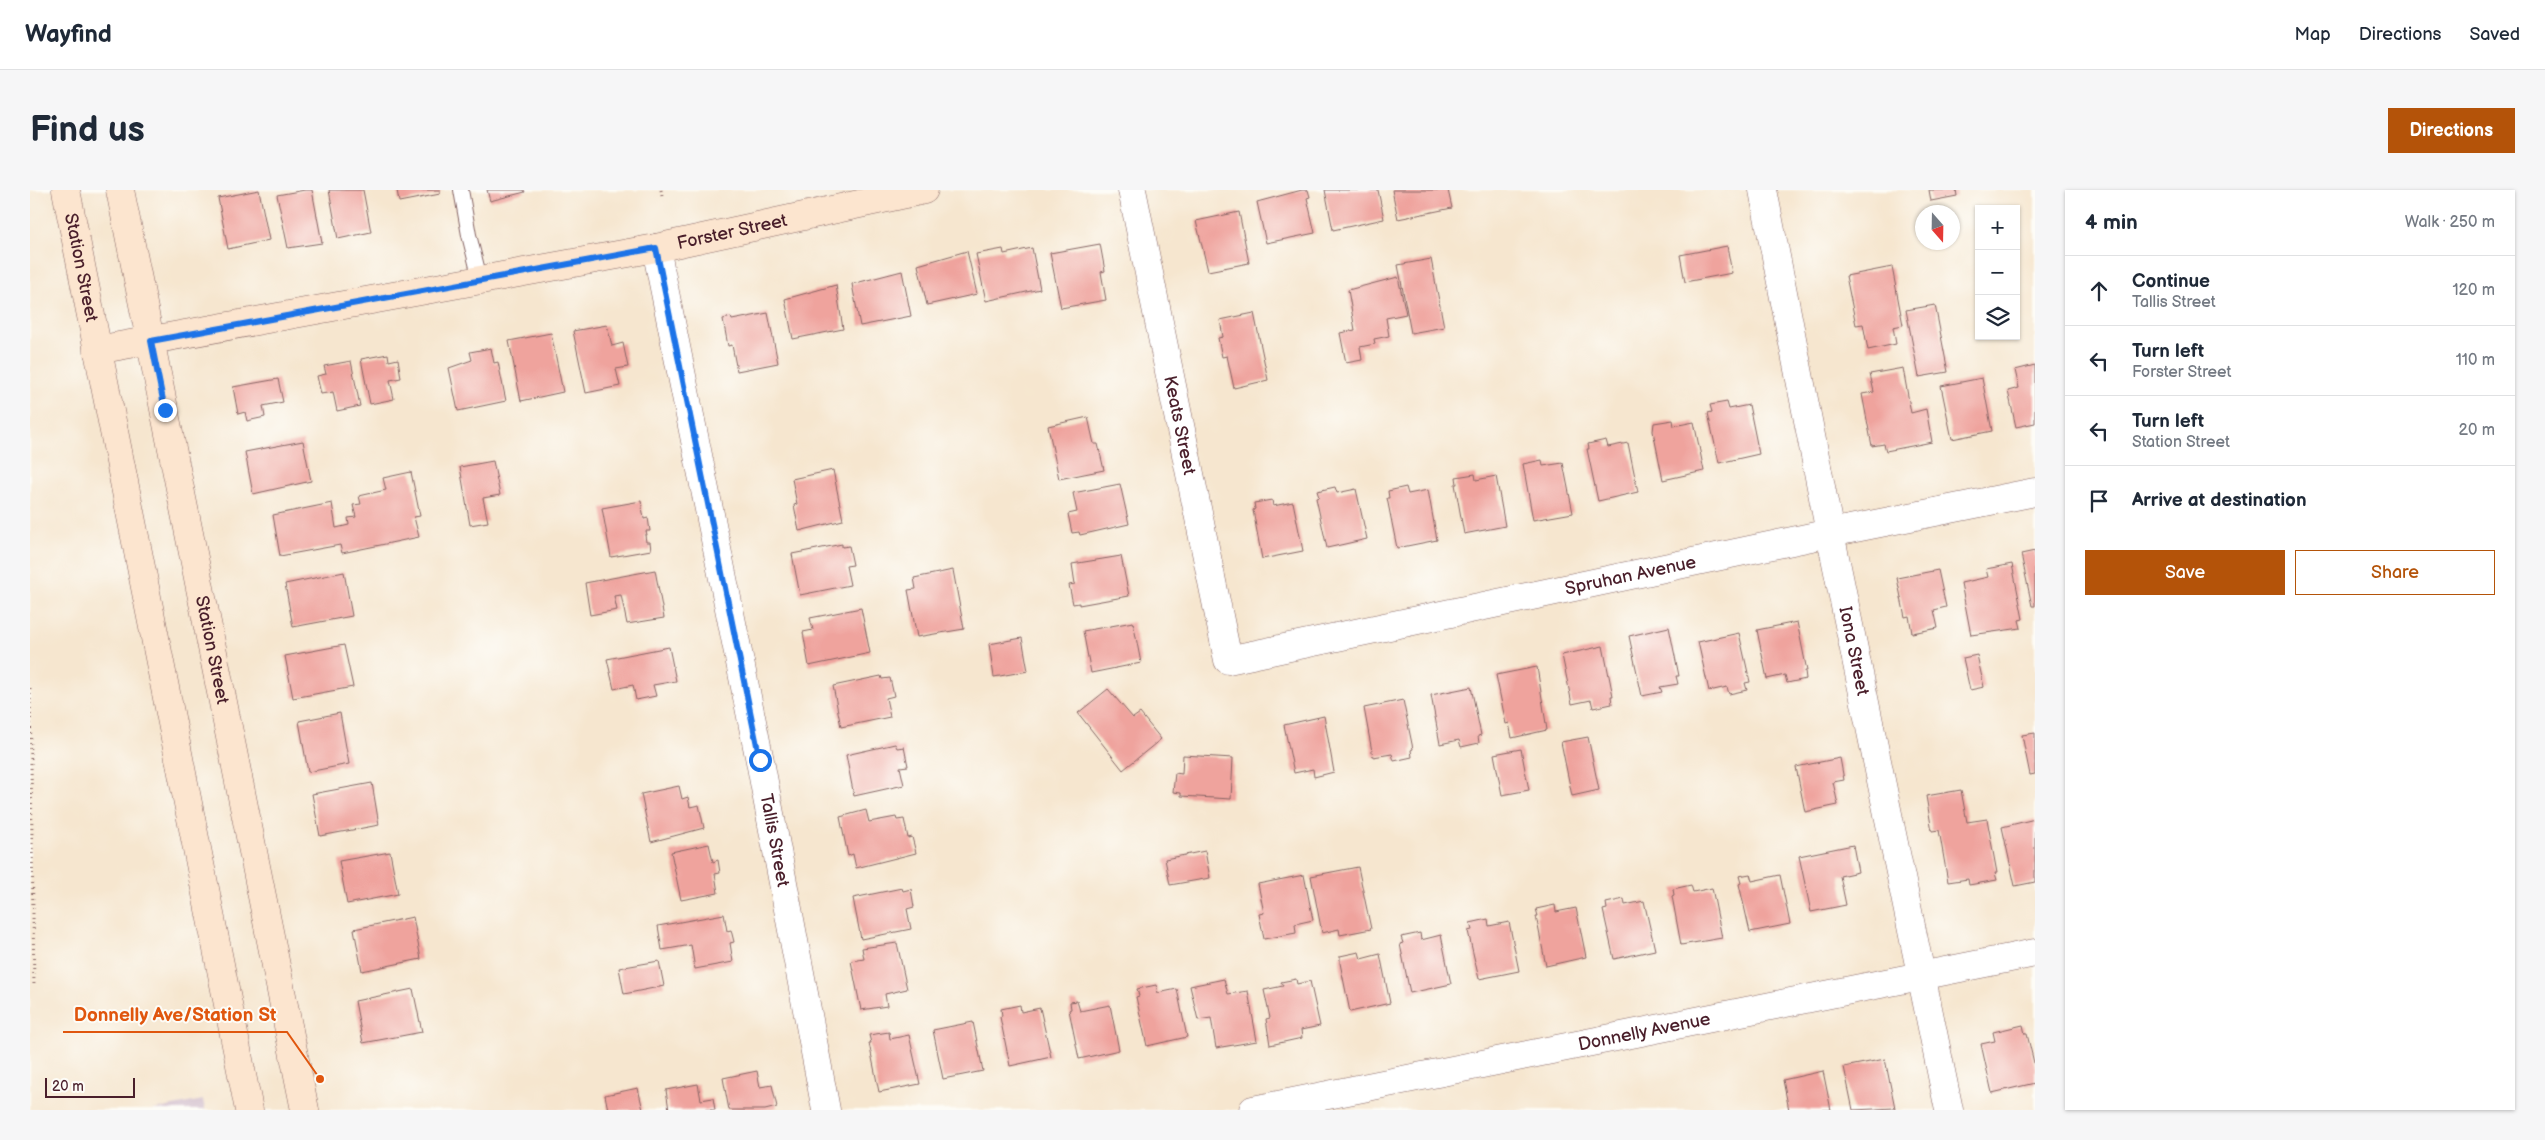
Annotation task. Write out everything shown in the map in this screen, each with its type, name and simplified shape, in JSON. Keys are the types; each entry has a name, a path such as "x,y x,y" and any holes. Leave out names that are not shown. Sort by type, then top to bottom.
{"main road":[{"name":"Station Street","path":"66,190 249,1110"},
{"name":"Station Street","path":"120,190 305,1110"},
{"name":"Forster Street","path":"97,350 656,248 924,190"}],"street":[{"name":"Keats Street","path":"1132,190 1228,660"},
{"name":"Iona Street","path":"1764,190 1830,533 1949,1110"},
{"name":"Tallis Street","path":"656,248 760,760 826,1110"},
{"name":"Spruhan Avenue","path":"1228,660 1830,533 2035,492"},
{"name":"Donnelly Avenue","path":"1253,1110 2035,953"}],"lane":[{"path":"461,190 469,235 480,279"}],"path":[{"path":"661,190 662,196"},
{"path":"30,688 34,988"}],"shaded area":[{"path":"203,1100 205,1110 153,1110"}],"building":[{"path":"259,190 269,240 228,249 218,198"},
{"path":"312,190 322,243 288,248 277,195"},
{"path":"329,190 363,190 371,232 338,239"},
{"path":"397,190 440,190 440,194 399,202"},
{"path":"487,190 524,190 525,192 490,201"},
{"path":"1308,190 1310,197 1307,198 1315,233 1266,243 1257,202"},
{"path":"1325,190 1378,190 1384,219 1333,230"},
{"path":"1392,190 1448,190 1452,208 1398,219"},
{"path":"1929,190 1956,190 1957,196 1931,201"},
{"path":"1239,212 1249,263 1208,271 1196,221"},
{"path":"1100,244 1105,271 1101,272 1106,300 1061,308 1050,253"},
{"path":"1727,246 1732,273 1685,282 1680,255"},
{"path":"1032,248 1040,289 986,301 976,254 1003,249 1004,254"},
{"path":"967,251 977,294 927,305 918,265"},
{"path":"1431,259 1444,327 1411,333 1398,265"},
{"path":"1892,267 1903,325 1893,327 1896,344 1868,350 1863,324 1856,325 1846,276"},
{"path":"902,271 911,316 860,326 852,284"},
{"path":"1398,277 1406,314 1386,318 1389,336 1374,339 1375,344 1360,347 1362,360 1346,363 1340,333 1355,330 1348,290"},
{"path":"836,285 843,329 793,339 785,299"},
{"path":"1935,305 1948,372 1919,377 1906,310"},
{"path":"768,313 778,363 737,371 732,345 728,346 723,319 731,317 732,320"},
{"path":"1254,313 1268,380 1234,388 1227,356 1222,357 1218,338 1223,337 1220,320"},
{"path":"607,325 612,346 623,343 628,367 616,369 620,386 586,393 573,331"},
{"path":"551,333 563,392 521,401 509,341"},
{"path":"491,348 494,363 498,362 506,401 458,411 449,368 472,360 470,352"},
{"path":"388,354 389,361 398,359 401,378 390,380 394,399 370,404 361,359"},
{"path":"351,361 360,406 337,411 333,392 321,394 317,376 326,374 324,366"},
{"path":"2035,365 2035,423 2016,427 2008,391 2019,388 2015,370"},
{"path":"1903,368 1911,413 1926,409 1932,442 1886,451 1884,444 1872,446 1862,394 1874,392 1870,374"},
{"path":"1982,378 1992,431 1952,439 1941,386"},
{"path":"278,379 283,402 263,406 265,417 247,421 245,412 238,414 233,387"},
{"path":"1727,402 1729,409 1749,405 1759,454 1719,463 1708,413 1712,412 1710,405"},
{"path":"1088,417 1094,444 1098,444 1104,470 1059,479 1048,426"},
{"path":"1673,420 1674,426 1694,422 1704,471 1663,480 1653,431 1654,423"},
{"path":"1606,440 1608,447 1628,443 1638,492 1598,501 1587,449 1589,449 1588,444"},
{"path":"303,441 311,481 253,494 245,452"},
{"path":"1542,460 1543,466 1563,463 1573,513 1533,520 1523,464"},
{"path":"493,461 500,495 483,498 488,522 470,525 460,467"},
{"path":"833,470 843,520 799,531 794,505 797,504 792,479"},
{"path":"411,472 420,516 414,517 419,537 342,553 340,545 280,556 273,515 332,503 336,528 349,525 348,518 356,517 353,505 361,504 359,496 386,490 383,478"},
{"path":"1475,474 1476,480 1496,476 1505,526 1464,534 1455,484 1457,484 1456,477"},
{"path":"1120,484 1129,524 1080,535 1079,532 1072,533 1068,514 1077,512 1073,493"},
{"path":"1335,487 1337,493 1356,489 1367,539 1327,548 1316,498 1319,497 1317,491"},
{"path":"1406,487 1408,494 1428,490 1437,540 1397,548 1387,498 1389,498 1388,491"},
{"path":"1272,500 1273,506 1293,502 1303,551 1262,559 1253,510 1255,509 1254,503"},
{"path":"641,501 644,519 648,518 650,531 646,531 647,535 645,535 646,542 650,542 651,550 611,557 602,508"},
{"path":"842,544 842,547 849,546 853,565 846,566 850,585 800,595 792,554"},
{"path":"2035,551 2035,606 2032,606 2021,554"},
{"path":"1121,556 1129,596 1079,605 1079,603 1073,604 1069,585 1075,584 1072,564"},
{"path":"2012,564 2023,619 2019,620 2021,628 1971,635 1961,583 1988,577 1986,569"},
{"path":"655,570 664,618 627,624 621,595 614,596 617,610 590,615 585,583"},
{"path":"953,570 964,629 917,637 908,590 916,589 914,578"},
{"path":"1938,570 1946,607 1934,610 1938,628 1912,633 1909,616 1905,617 1897,578"},
{"path":"344,572 352,616 293,627 285,584"},
{"path":"861,608 870,653 809,666 803,632 813,630 810,618"},
{"path":"1133,622 1141,663 1091,673 1083,631"},
{"path":"1797,622 1807,671 1805,671 1806,679 1787,683 1785,675 1767,679 1757,630"},
{"path":"1669,627 1679,676 1676,676 1678,684 1660,687 1662,692 1642,696 1629,636"},
{"path":"1739,633 1750,682 1745,683 1747,690 1729,694 1727,687 1709,691 1698,642"},
{"path":"1022,638 1028,671 994,677 989,644"},
{"path":"344,645 353,687 293,698 285,656"},
{"path":"1603,646 1613,696 1611,696 1612,704 1593,708 1591,700 1572,704 1562,655"},
{"path":"669,647 676,681 653,685 656,696 636,700 633,685 614,689 607,659"},
{"path":"1977,655 1984,687 1970,690 1963,658"},
{"path":"1537,667 1547,730 1512,738 1509,723 1506,724 1496,675"},
{"path":"881,676 882,679 890,678 894,696 886,698 890,717 841,727 833,686"},
{"path":"1471,687 1481,735 1478,736 1479,743 1461,747 1459,740 1440,744 1431,695"},
{"path":"1108,689 1133,718 1140,713 1161,739 1123,770 1078,713"},
{"path":"1403,700 1413,749 1411,750 1412,757 1394,761 1392,754 1373,757 1364,708"},
{"path":"340,713 349,764 308,772 299,721"},
{"path":"1324,716 1334,772 1314,777 1313,769 1294,773 1284,725"},
{"path":"2035,733 2035,774 2030,775 2022,735"},
{"path":"1588,737 1599,790 1572,796 1561,742"},
{"path":"895,744 897,748 904,747 908,766 900,767 904,785 854,796 846,755"},
{"path":"1521,749 1529,790 1502,795 1494,754"},
{"path":"1183,755 1233,758 1231,799 1181,796 1181,793 1173,792 1175,773 1182,774"},
{"path":"1840,758 1844,780 1833,782 1838,805 1805,812 1796,767"},
{"path":"372,783 379,825 320,836 312,794"},
{"path":"679,786 682,799 688,797 690,807 699,805 704,828 651,842 641,794"},
{"path":"1961,790 1967,822 1987,819 1997,880 1969,885 1968,879 1948,882 1939,830 1932,831 1926,796"},
{"path":"866,810 869,822 896,817 897,820 904,819 908,838 912,837 916,853 856,868 853,854 848,856 840,817"},
{"path":"2035,819 2035,882 2015,886 2002,827"},
{"path":"709,844 713,862 718,860 720,873 715,874 718,893 681,900 671,852"},
{"path":"1853,845 1858,872 1840,876 1846,905 1811,912 1799,856"},
{"path":"1205,851 1210,878 1170,885 1165,859"},
{"path":"390,852 398,894 347,904 339,861"},
{"path":"1358,867 1371,929 1340,935 1339,929 1322,933 1311,876"},
{"path":"1750,874 1752,881 1780,875 1790,924 1750,932 1739,884 1741,883 1739,876"},
{"path":"1304,875 1313,920 1295,924 1296,933 1264,939 1259,914 1264,913 1258,884"},
{"path":"1691,885 1693,892 1712,888 1722,938 1681,945 1672,896 1674,895 1673,889"},
{"path":"902,888 903,891 911,889 914,907 907,909 911,929 861,939 853,898"},
{"path":"1624,899 1625,905 1644,901 1655,950 1614,959 1603,910 1607,909 1606,903"},
{"path":"1555,905 1556,912 1576,908 1586,957 1546,966 1536,909"},
{"path":"724,914 727,931 731,930 734,942 730,943 733,962 695,969 691,945 662,950 658,926"},
{"path":"413,917 421,959 362,971 354,929"},
{"path":"1488,919 1489,926 1509,922 1519,971 1479,979 1468,931 1472,930 1470,923"},
{"path":"1420,933 1421,940 1441,935 1451,984 1410,993 1400,944 1403,943 1401,937"},
{"path":"897,943 907,989 885,994 887,1006 861,1010 851,961 864,959 862,948"},
{"path":"1359,952 1361,959 1380,954 1390,1003 1350,1012 1340,956"},
{"path":"659,961 664,986 624,994 619,968"},
{"path":"1224,979 1228,994 1248,991 1257,1041 1216,1048 1211,1018 1198,1020 1190,986"},
{"path":"1296,979 1297,984 1310,981 1320,1026 1301,1030 1302,1038 1270,1045 1266,1019 1270,1018 1264,990 1283,986 1281,982"},
{"path":"1156,985 1158,993 1177,989 1187,1037 1147,1046 1136,997 1139,996 1137,989"},
{"path":"413,989 422,1032 363,1043 355,1001"},
{"path":"1077,1001 1080,1011 1110,1005 1119,1050 1079,1059 1069,1010 1071,1009 1070,1002"},
{"path":"1020,1005 1021,1012 1040,1008 1051,1057 1010,1066 1000,1017 1002,1016 1001,1009"},
{"path":"973,1022 983,1071 943,1079 933,1030"},
{"path":"2023,1025 2035,1067 2035,1083 1992,1093 1981,1044 1995,1041 1993,1032"},
{"path":"889,1032 890,1039 909,1035 920,1084 879,1092 869,1035"},
{"path":"1885,1059 1895,1108 1853,1110 1844,1067"},
{"path":"757,1071 760,1087 772,1085 777,1107 765,1110 729,1110 723,1078"},
{"path":"1823,1071 1831,1110 1789,1110 1783,1080"},
{"path":"698,1084 701,1100 713,1098 715,1110 669,1110 666,1090"},
{"path":"638,1088 643,1110 608,1110 605,1095"}],"place":[{"name":"Donnelly Ave/Station St","path":"320,1079"}],"route":[{"path":"165,410 151,341 656,248 760,760"}]}
